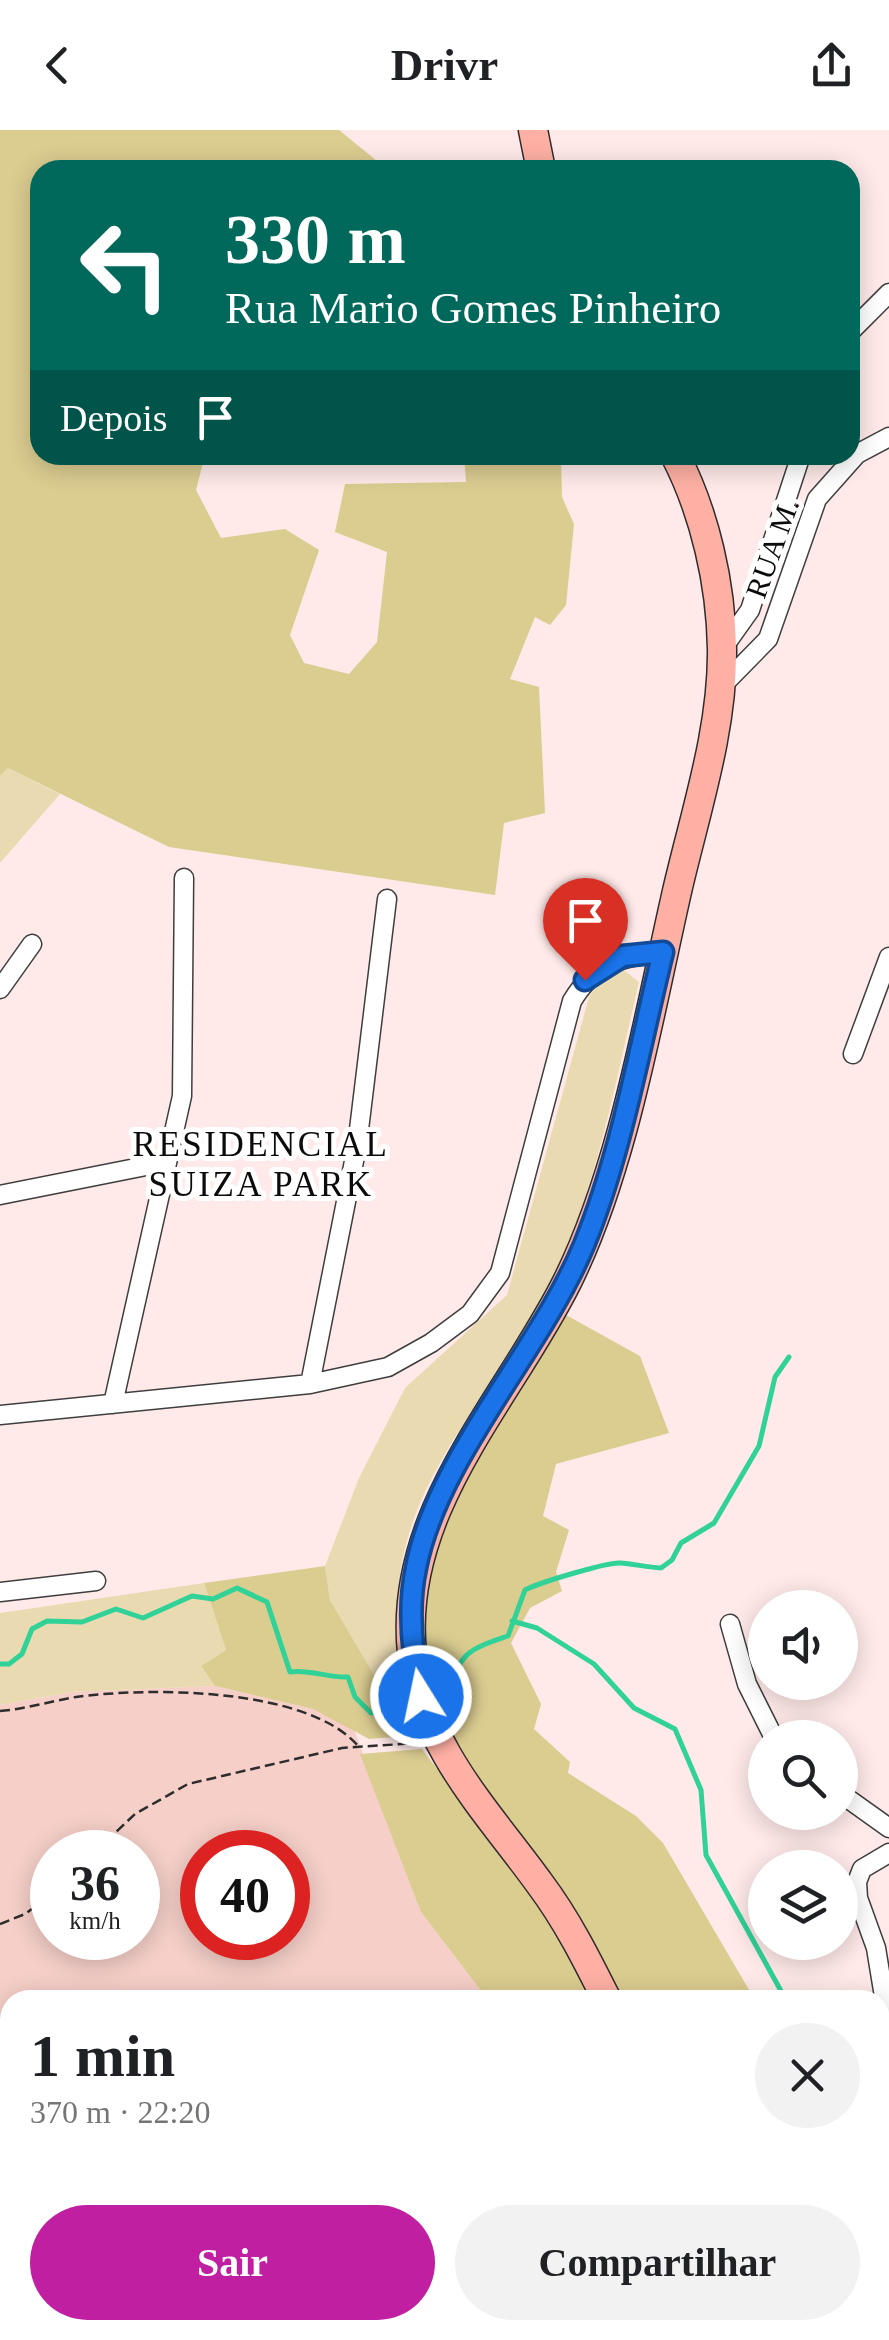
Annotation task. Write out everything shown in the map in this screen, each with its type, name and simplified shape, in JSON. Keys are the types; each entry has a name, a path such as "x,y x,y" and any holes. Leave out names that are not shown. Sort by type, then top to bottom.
{"street":[{"path":"532,130 539,160"},
{"path":"860,322 889,292"},
{"name":"RUA M.","path":"860,452 889,438"},
{"path":"601,1990 551,1900 461,1781 439,1742 421,1696 412,1653 416,1567 447,1486 545,1322 584,1244 618,1137 663,952 712,738 722,649 711,555 679,465"},
{"path":"722,649 750,610 798,465"},
{"name":"RUA M.","path":"719,689 768,639 818,499 847,465"},
{"path":"114,1404 182,1096 184,878"},
{"path":"310,1384 357,1146 387,899"},
{"path":"0,989 32,944"},
{"path":"0,1415 310,1384 388,1367 470,1314 500,1274 572,1001 599,968 623,956 663,952"},
{"path":"854,1054 889,957"},
{"path":"0,1196 166,1162"},
{"path":"0,1592 96,1580"},
{"path":"730,1624 747,1684 765,1720"},
{"path":"858,1806 889,1828"},
{"path":"883,1990 876,1948 858,1898 857,1882 862,1869 889,1853"}],"path":[{"path":"0,1711 77,1697 217,1692 312,1715 348,1734 359,1747"},
{"path":"118,1830 135,1814 188,1784 359,1747 439,1742"},
{"path":"0,1924 30,1910"}],"shaded area":[{"path":"0,130 339,130 376,160 30,160 30,465 202,465 196,490 221,538 285,529 319,550 290,635 304,663 349,674 377,642 387,552 335,532 345,484 466,482 465,465 561,465 562,497 574,524 566,605 550,625 535,617 510,679 539,687 545,813 504,823 495,895 169,847 8,768 0,776"},
{"path":"8,768 60,794 0,863 0,776"},
{"path":"620,967 639,982 605,1130 583,1202 545,1295 452,1442 414,1517 403,1556 398,1598 398,1646 406,1700 390,1702 330,1600 325,1566 359,1478 405,1388 507,1295 589,997 602,979"},
{"path":"566,1315 640,1356 669,1433 556,1464 543,1516 569,1530 556,1572 562,1591 530,1608 511,1643 541,1704 534,1729 570,1762 568,1773 636,1816 663,1843 749,1990 609,1990 517,1856 455,1746 434,1690 423,1635 425,1583 447,1516"},
{"path":"325,1566 330,1600 390,1702 406,1700 419,1735 369,1739 313,1709 215,1686 201,1666 226,1650 204,1583"},
{"path":"204,1583 226,1650 201,1666 215,1686 73,1692 0,1705 0,1613"},
{"path":"215,1686 313,1709 354,1729 421,1912 480,1990 0,1990 0,1705 73,1692"},
{"path":"422,1749 566,1938 593,1990 480,1990 421,1912 360,1754"}],"waterway":[{"path":"450,1688 464,1658 508,1636 525,1590 613,1564 661,1568 672,1560 681,1543 714,1523 759,1446 775,1377 789,1357"},
{"path":"0,1664 9,1664 22,1654 32,1629 47,1621 82,1622 116,1609 143,1618 192,1596 213,1599 237,1588 267,1602 290,1672 348,1677 355,1697 371,1713 397,1712"},
{"path":"512,1621 537,1628 594,1664 634,1708 675,1729 701,1790 706,1855 780,1990"}],"district":[{"name":"RESIDENCIAL SUIZA PARK","path":"261,1164"}],"route":[{"path":"421,1696 412,1653 412,1609 416,1567 430,1523 447,1486 568,1281 584,1244 618,1137 663,952 623,956 585,980"}]}
